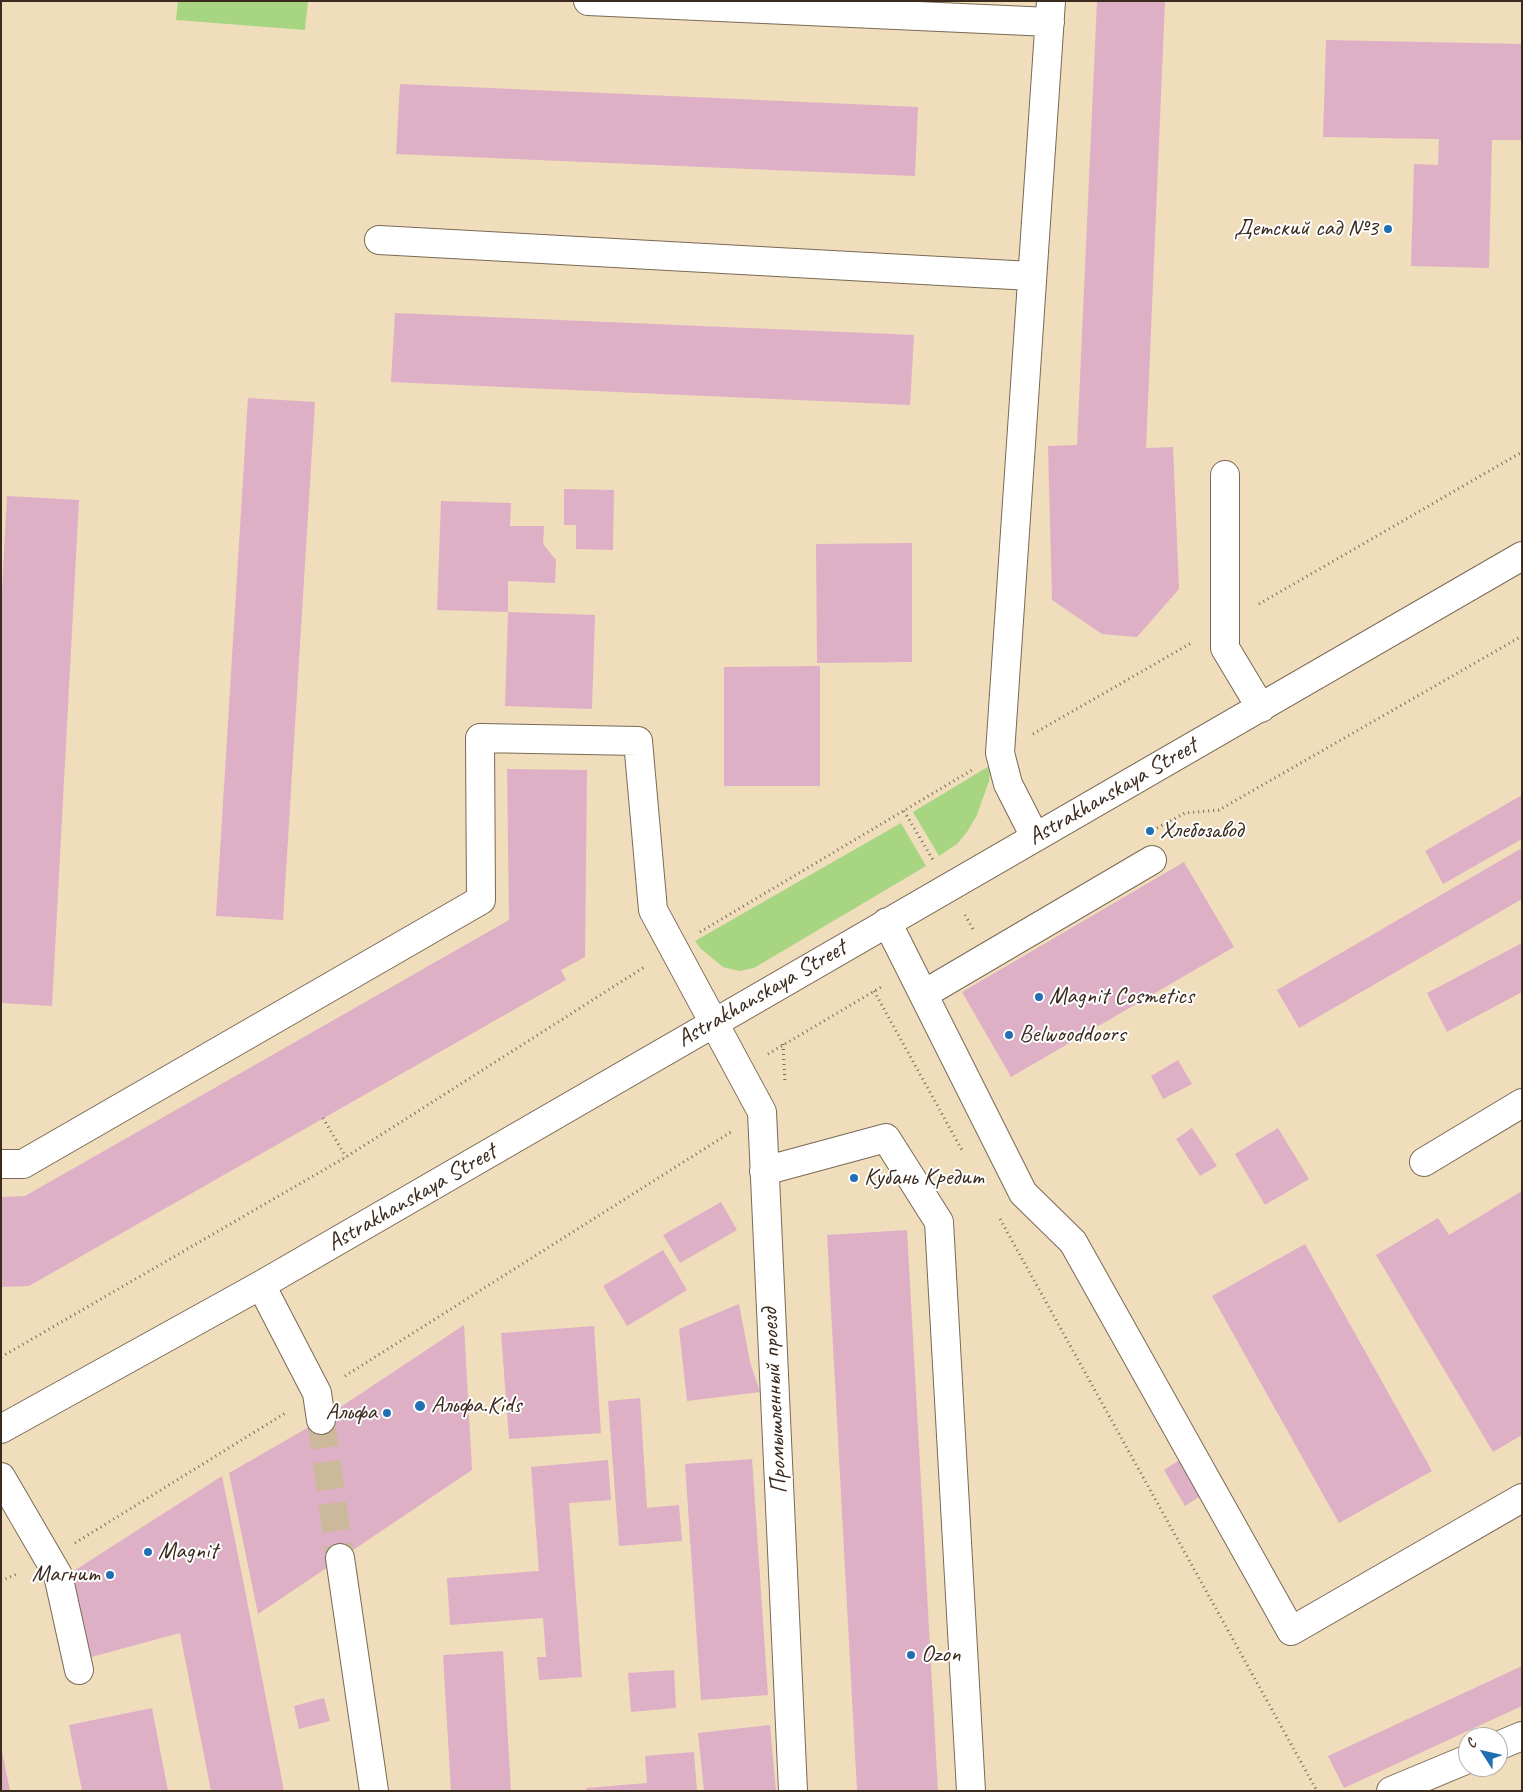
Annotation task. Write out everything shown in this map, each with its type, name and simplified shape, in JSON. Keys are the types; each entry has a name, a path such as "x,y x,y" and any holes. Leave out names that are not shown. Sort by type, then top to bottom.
{"street":[{"path":"588,1 1050,12 1000,753 1008,784 1035,837"},
{"path":"379,240 1031,276"},
{"path":"1225,474 1225,648 1261,708"},
{"name":"Astrakhanskaya Street","path":"1,1429 262,1285 1522,556"},
{"name":"Промышленный проезд","path":"1,1164 23,1164 482,900 480,738 638,741 653,910 762,1112 793,1791"},
{"path":"924,994 1152,860"},
{"path":"887,922 1023,1194 1073,1242 1291,1631 1522,1498"},
{"path":"1424,1162 1522,1103"},
{"path":"764,1171 886,1138 938,1222 971,1791"},
{"path":"262,1285 319,1407"},
{"path":"1,1477 58,1575 79,1670"},
{"path":"340,1558 374,1791"},
{"path":"1508,1742 1522,1736"},
{"path":"1391,1791 1458,1763"}],"path":[{"path":"1,1357 346,1157 674,948 1000,753 1522,452"},
{"path":"874,991 966,1156"},
{"path":"1,1581 50,1559 319,1407 762,1112"},
{"path":"323,1118 346,1157"},
{"path":"999,1217 1318,1791"}],"green space":[{"path":"178,1 308,1 305,30 176,20"},
{"path":"991,765 989,781 977,815 957,844 939,856 913,812"},
{"path":"901,823 926,866 754,968 739,971 723,967 701,949 695,941"}],"building":[{"path":"1097,1 1165,1 1146,448 1173,447 1179,589 1137,637 1102,634 1052,600 1048,446 1077,445"},
{"path":"1326,40 1522,44 1522,140 1492,140 1489,268 1411,266 1414,164 1438,165 1439,139 1323,137"},
{"path":"400,84 918,107 915,176 396,154"},
{"path":"395,313 914,335 910,405 391,382"},
{"path":"248,398 315,402 283,920 216,916"},
{"path":"564,489 614,490 613,550 576,549 576,525 564,525"},
{"path":"7,496 79,500 52,1006 1,1003 1,606"},
{"path":"441,501 511,503 510,526 544,526 543,544 556,560 555,583 508,581 508,612 437,610"},
{"path":"912,543 912,662 817,663 816,544"},
{"path":"508,612 595,615 592,709 505,706"},
{"path":"820,666 820,786 724,786 724,667"},
{"path":"507,769 587,770 585,957 561,970 566,980 29,1286 1,1287 1,1197 25,1196 509,920"},
{"path":"1522,795 1522,839 1443,884 1425,851"},
{"path":"1522,848 1522,899 1299,1028 1277,990"},
{"path":"1184,862 1234,947 1011,1077 962,992"},
{"path":"1522,943 1522,992 1447,1032 1427,993"},
{"path":"1178,1060 1192,1084 1163,1099 1151,1076"},
{"path":"1192,1128 1217,1166 1200,1176 1176,1139"},
{"path":"1278,1128 1309,1179 1265,1205 1235,1154"},
{"path":"1522,1191 1522,1435 1493,1452 1376,1255 1438,1218 1449,1235"},
{"path":"721,1202 737,1230 680,1263 663,1235"},
{"path":"907,1230 938,1791 857,1791 827,1235"},
{"path":"1305,1244 1432,1471 1339,1523 1212,1296"},
{"path":"663,1250 687,1290 627,1326 603,1286"},
{"path":"739,1304 750,1362 760,1392 687,1401 679,1329"},
{"path":"464,1325 472,1470 258,1614 229,1473 321,1420"},
{"path":"594,1326 601,1433 509,1439 501,1333"},
{"path":"640,1398 647,1508 679,1505 682,1541 619,1546 608,1401"},
{"path":"752,1459 768,1695 701,1700 685,1464"},
{"path":"1181,1459 1202,1495 1185,1506 1164,1470"},
{"path":"608,1460 611,1500 569,1503 582,1677 539,1680 537,1657 546,1657 543,1618 450,1625 447,1578 539,1571 531,1467"},
{"path":"222,1476 284,1791 211,1791 180,1633 84,1659 69,1574"},
{"path":"503,1651 511,1791 451,1791 443,1655"},
{"path":"1522,1666 1522,1706 1476,1727 1458,1727 1458,1735 1344,1788 1328,1756"},
{"path":"674,1670 676,1708 631,1712 628,1673"},
{"path":"324,1698 330,1721 299,1729 294,1706"},
{"path":"152,1708 168,1791 82,1791 69,1725"},
{"path":"770,1725 776,1791 704,1791 698,1733"},
{"path":"2,1751 10,1791 1,1791"},
{"path":"694,1752 697,1791 587,1791 586,1788 647,1783 645,1756"}],"tunnel":[{"path":"321,1420 340,1558"}],"place":[{"name":"Детский сад №3","path":"1388,229"},
{"name":"Хлебозавод","path":"1150,831"},
{"name":"Magnit Cosmetics","path":"1039,997"},
{"name":"Belwooddoors","path":"1009,1035"},
{"name":"Кубань Кредит","path":"854,1178"},
{"name":"Альфа.Kids","path":"420,1406"},
{"name":"Альфа","path":"387,1413"},
{"name":"Magnit","path":"148,1552"},
{"name":"Магнит","path":"110,1575"},
{"name":"Ozon","path":"911,1655"}]}
